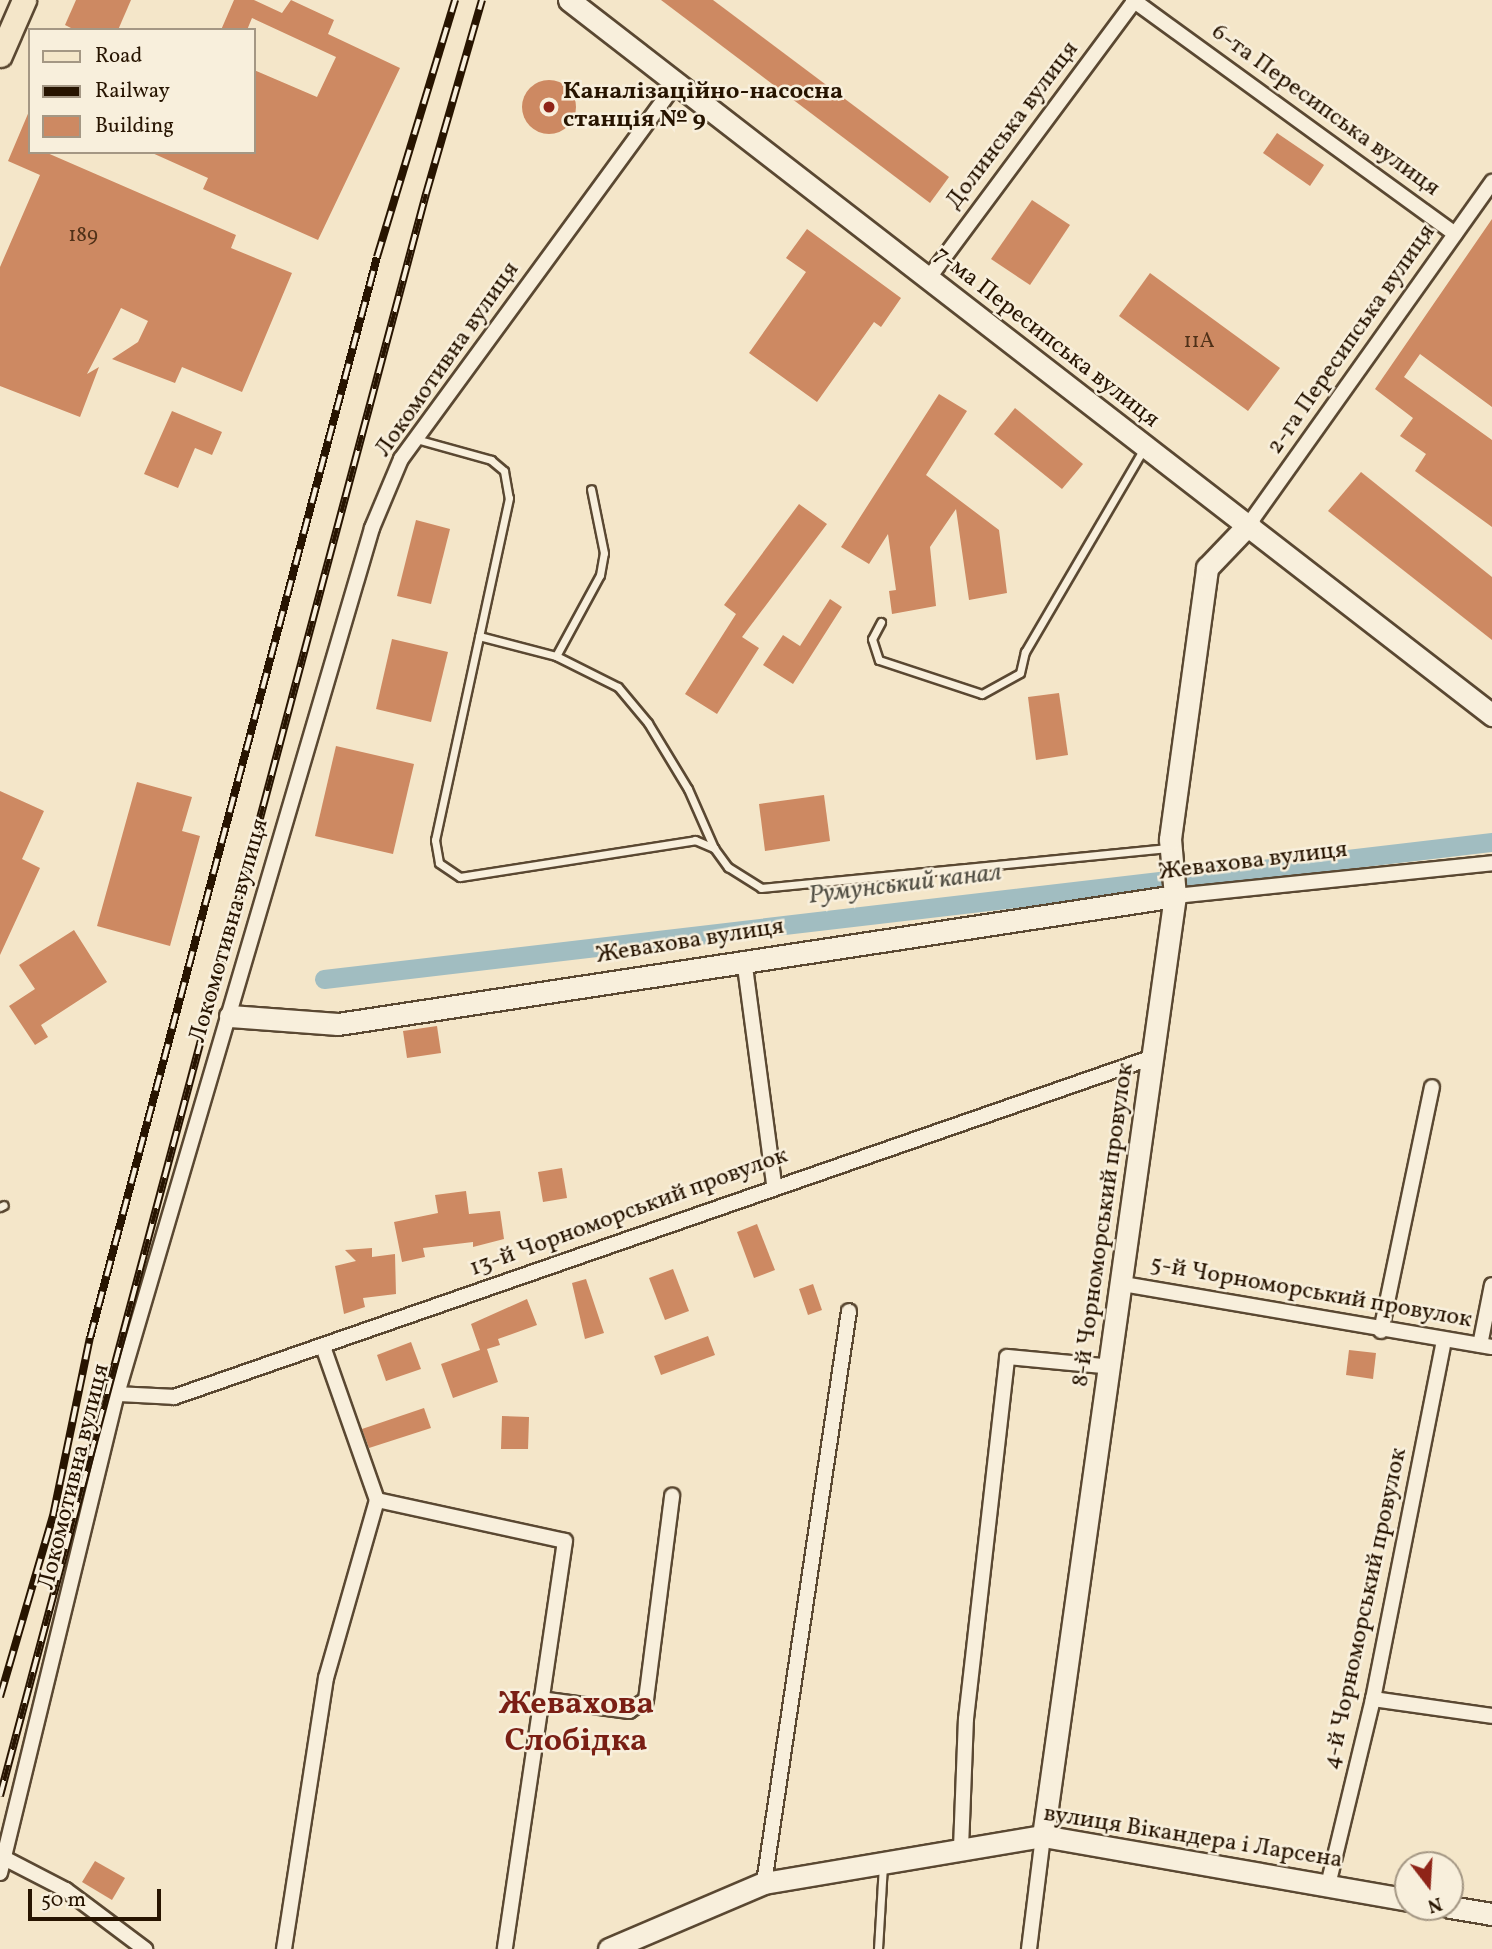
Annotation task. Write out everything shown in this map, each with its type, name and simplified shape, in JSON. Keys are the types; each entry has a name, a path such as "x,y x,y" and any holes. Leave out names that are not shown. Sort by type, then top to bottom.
{"main road":[{"path":"0,55 23,0"}],"street":[{"name":"7-ма Пересипська вулиця","path":"569,0 1144,448 1249,524 1492,715"},
{"name":"6-та Пересипська вулиця","path":"1134,0 1455,234"},
{"name":"Долинська вулиця","path":"928,279 1134,0"},
{"name":"Локомотивна вулиця","path":"0,1873 117,1394 230,1016 348,602 372,528 401,458 677,82"},
{"name":"2-га Пересипська вулиця","path":"1249,524 1492,181"},
{"name":"8-й Чорноморський провулок","path":"1028,1949 1112,1367 1175,896 1170,848 1207,568 1249,524"},
{"name":"Жевахова вулиця","path":"230,1016 338,1024 744,959 1175,896 1492,863"},
{"path":"744,959 774,1185"},
{"name":"13-й Чорноморський провулок","path":"117,1394 174,1397 323,1347 774,1185 1153,1057"},
{"path":"1381,1331 1432,1087"},
{"name":"5-й Чорноморський провулок","path":"1123,1284 1381,1331 1486,1346"},
{"path":"1486,1346 1492,1285"},
{"path":"764,1883 849,1311"},
{"name":"4-й Чорноморський провулок","path":"1328,1885 1373,1699 1444,1340"},
{"path":"284,1949 326,1678 377,1500 323,1347"},
{"path":"961,1848 965,1718 1007,1357 1112,1367"},
{"path":"540,1699 629,1711 646,1700 671,1496"},
{"path":"377,1500 565,1541 505,1949"},
{"path":"1373,1699 1492,1716"},
{"name":"вулиця Вікандера і Ларсена","path":"609,1949 764,1883 1043,1836 1394,1897"},
{"path":"4,1858 66,1891 145,1949"},
{"path":"1464,1909 1492,1914"}],"lane":[{"path":"415,439 491,460 504,471 509,498 435,840 439,863 460,877 695,840 714,848"},
{"path":"881,622 872,639 879,660 982,694 1020,673 1026,652 1144,448"},
{"path":"556,656 600,575 604,553 591,489"},
{"path":"479,636 556,656 618,687 648,723 688,789 714,848 728,867 761,888 1170,848"},
{"path":"878,1949 884,1861"}],"building":[{"path":"76,0 131,0 119,28 71,28 65,25"},
{"path":"234,0 254,0 282,13 291,0 334,20 328,34 400,68 318,240 203,189 208,178 154,154 256,154 256,71 317,97 336,57 252,18 248,28 222,28"},
{"path":"661,0 713,0 949,177 930,203"},
{"name":"Каналізаційно-насосна станція № 9","path":"549,80 568,88 576,107 568,126 549,134 530,126 522,107 530,88"},
{"path":"28,114 28,154 50,154 236,235 231,248 292,273 242,392 182,367 175,383 112,359 138,342 148,321 121,308 87,374 99,367 80,417 0,386 0,267 40,175 8,161"},
{"path":"1277,133 1324,165 1310,186 1263,153"},
{"path":"1032,200 1070,225 1030,285 991,259"},
{"path":"1492,219 1492,407 1420,354 1404,377 1492,440 1492,527 1415,471 1426,454 1400,436 1413,418 1375,389"},
{"path":"807,229 901,298 881,327 874,322 817,402 749,353 806,272 786,258"},
{"path":"1150,273 1280,368 1248,411 1119,316"},
{"path":"939,394 967,411 926,475 999,530 1007,593 969,600 956,509 930,547 936,606 892,614 889,591 896,590 888,534 869,564 841,547"},
{"path":"1015,408 1083,464 1062,489 994,434"},
{"path":"172,411 222,432 212,455 195,448 178,488 144,474"},
{"path":"1361,472 1492,577 1492,640 1328,511"},
{"path":"799,504 827,524 742,637 759,648 717,714 685,694 736,614 724,605"},
{"path":"416,520 450,529 431,604 397,596"},
{"path":"830,599 842,607 793,684 763,665 783,635 800,646"},
{"path":"392,639 448,652 431,722 376,709"},
{"path":"1059,693 1068,755 1036,760 1028,697"},
{"path":"336,746 414,764 393,854 315,836"},
{"path":"137,782 192,797 182,831 200,836 170,946 97,926"},
{"path":"0,791 44,811 22,859 40,868 0,955"},
{"path":"824,795 830,841 765,851 759,804"},
{"path":"74,930 107,982 41,1025 48,1037 35,1045 9,1006 35,989 19,965"},
{"path":"437,1026 441,1053 407,1058 403,1031"},
{"path":"562,1168 567,1198 543,1202 538,1172"},
{"path":"466,1191 469,1214 500,1211 504,1239 473,1247 473,1242 423,1248 425,1257 402,1262 394,1222 438,1213 435,1195"},
{"path":"757,1224 775,1270 754,1278 737,1232"},
{"path":"372,1248 372,1257 395,1254 396,1294 363,1298 365,1307 344,1314 335,1266 356,1261 345,1250"},
{"path":"673,1269 689,1311 665,1320 649,1278"},
{"path":"586,1279 604,1333 585,1339 572,1283"},
{"path":"813,1284 822,1310 808,1315 799,1289"},
{"path":"527,1299 537,1325 498,1339 500,1345 487,1349 498,1382 453,1398 441,1364 480,1350 471,1324"},
{"path":"708,1336 715,1355 661,1375 654,1356"},
{"path":"411,1342 421,1369 386,1381 377,1355"},
{"path":"1349,1350 1376,1353 1373,1379 1346,1375"},
{"path":"424,1408 431,1428 369,1448 362,1429"},
{"path":"502,1416 529,1417 528,1449 501,1449"},
{"path":"95,1861 125,1878 112,1900 82,1882"}],"waterway":[{"name":"Румунський канал","path":"324,979 1492,842"}],"railway":[{"path":"0,1697 53,1516 90,1338 377,257 455,0"},
{"path":"0,1796 426,194 482,0"}],"place":[{"name":"Каналізаційно-насосна станція № 9","path":"549,107"}],"district":[{"name":"Жевахова Слобідка","path":"576,1724"}]}
